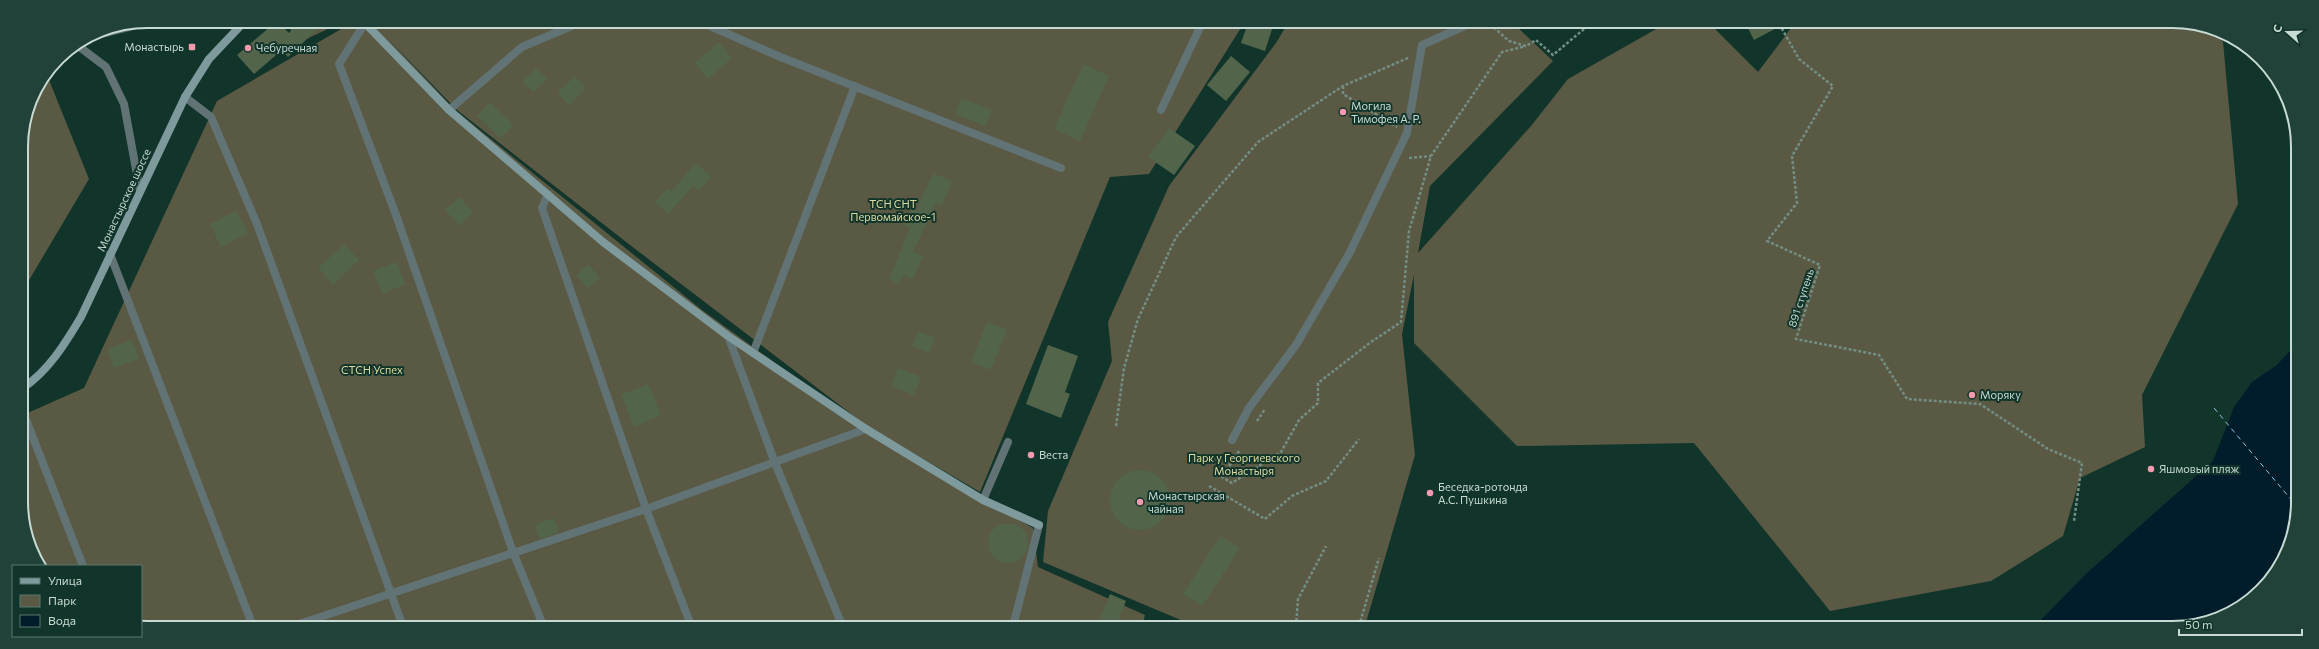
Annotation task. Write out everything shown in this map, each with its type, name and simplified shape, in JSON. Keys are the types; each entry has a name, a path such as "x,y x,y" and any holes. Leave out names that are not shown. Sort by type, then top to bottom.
{"main road":[{"name":"Монастырское шоссе","path":"28,385 35,380 61,351 81,317 185,97 209,60 239,28"},
{"path":"370,28 449,110 603,242 728,336 866,429 983,500 1039,525"}],"street":[{"path":"360,28 339,64 396,216 513,552 540,621"},
{"path":"449,110 522,47 567,28"},
{"path":"715,28 778,56 1061,168"},
{"path":"1161,110 1200,28"},
{"path":"1232,440 1249,408 1296,345 1349,254 1407,133 1423,51 1422,45 1460,28"},
{"path":"81,48 106,67 124,104 140,191"},
{"path":"753,353 855,86"},
{"path":"185,97 211,117 257,224 401,621"},
{"path":"548,194 542,208 646,509 689,621"},
{"path":"110,254 251,621"},
{"path":"728,336 776,463 840,621"},
{"path":"28,425 83,565"},
{"path":"309,621 646,509 866,429"},
{"path":"983,500 1008,442"},
{"path":"1014,621 1039,525"}],"path":[{"path":"1494,28 1509,41 1526,46"},
{"path":"1242,445 1222,477 1232,483 1281,452 1298,420 1318,403 1318,383 1371,342 1401,322 1409,231 1431,156 1502,52 1526,46 1536,40 1553,55 1585,28"},
{"name":"891 ступень","path":"1782,28 1799,59 1833,86 1792,156 1797,203 1767,241 1820,265 1796,339 1879,355 1907,398 1980,404 2048,449 2082,463 2074,521"},
{"path":"1116,426 1124,368 1138,319 1176,237 1258,142 1343,86 1423,51"},
{"path":"1343,86 1343,94 1407,133"},
{"path":"1405,158 1431,156"},
{"path":"1255,425 1267,406"},
{"path":"1208,486 1265,519 1292,496 1326,480 1359,439"},
{"path":"1296,621 1298,599 1326,546"},
{"path":"1360,621 1379,558"}],"green space":[{"path":"289,28 330,28 300,42"},
{"name":"СТСН Успех","path":"343,28 1241,28 1149,174 1110,177 980,492 867,426 630,245 457,110 385,36 455,110 702,310 874,435 1033,528 1038,567 1145,615 1143,621 142,621 142,565 46,565 40,555 30,526 28,510 28,413 84,388 217,101"},
{"name":"Парк у Георгиевского Монастыря","path":"1285,28 1518,28 1553,61 1430,186 1418,253 1531,126 1568,79 1658,28 1714,28 1758,72 1791,28 2172,28 2203,32 2218,37 2223,42 2238,204 2142,395 2145,447 2080,478 2063,536 1991,581 1830,611 1694,443 1517,446 1414,343 1414,275 1402,334 1415,455 1366,621 1183,621 1043,562 1048,511 1112,361 1108,322 1169,186 1276,43"},
{"path":"49,80 89,179 28,282 28,139 30,123 37,101"}],"water":[{"path":"2291,349 2290,518 2282,548 2275,562 2262,581 2251,592 2232,605 2218,612 2196,619 2180,621 2040,621 2087,573 2213,461 2234,407 2252,382 2277,365"}],"building":[{"path":"269,28 284,28 289,33 293,28 319,28 288,57 282,50 254,74 237,55"},
{"path":"1246,28 1272,28 1265,51 1241,43"},
{"path":"1748,28 1776,28 1754,40"},
{"path":"719,42 732,58 708,79 695,63"},
{"path":"1231,56 1250,72 1226,101 1207,85"},
{"path":"1083,64 1109,76 1080,141 1054,129"},
{"path":"536,68 547,79 533,92 522,81"},
{"path":"575,76 586,88 569,105 557,93"},
{"path":"961,98 992,110 986,126 955,114"},
{"path":"490,102 514,125 501,138 477,116"},
{"path":"1169,128 1195,146 1174,175 1148,157"},
{"path":"695,163 711,176 699,191 693,186 668,214 655,202 667,188 671,192"},
{"path":"933,173 952,181 942,205 936,203 913,252 923,256 913,279 903,275 899,284 889,279 910,228 904,226 912,209 916,211"},
{"path":"459,197 474,212 460,226 445,210"},
{"path":"236,211 248,233 221,247 210,224"},
{"path":"344,244 359,260 333,285 318,268"},
{"path":"397,262 405,284 382,294 373,271"},
{"path":"588,264 600,278 588,288 576,275"},
{"path":"987,322 1007,330 991,370 971,362"},
{"path":"918,331 935,338 929,353 912,346"},
{"path":"132,340 139,359 114,368 107,349"},
{"path":"1048,345 1078,356 1065,392 1070,394 1061,418 1026,404"},
{"path":"898,368 921,377 914,395 891,386"},
{"path":"648,384 661,415 634,427 621,395"},
{"name":"Монастырская чайная","path":"1140,470 1156,475 1161,479 1165,484 1170,500 1165,516 1161,521 1156,525 1140,530 1124,525 1119,521 1115,516 1110,500 1115,484 1119,479 1124,475"},
{"path":"554,518 559,532 539,539 535,525"},
{"path":"1008,523 1016,525 1022,529 1026,535 1028,543 1026,551 1022,557 1016,561 1008,563 1000,561 994,557 990,551 988,543 990,535 994,529 1000,525"},
{"path":"1220,536 1240,548 1202,606 1183,594"},
{"path":"1110,594 1126,601 1118,621 1099,621"}],"ferry route":[{"path":"2214,408 2291,499"}],"place":[{"name":"Монастырь","path":"192,47"},
{"name":"Чебуречная","path":"248,48"},
{"name":"Могила Тимофея А. Р.","path":"1343,112"},
{"name":"Моряку","path":"1972,395"},
{"name":"Веста","path":"1031,455"},
{"name":"Яшмовый пляж","path":"2151,469"},
{"name":"Беседка-ротонда А.С. Пушкина","path":"1430,493"},
{"name":"Монастырская чайная","path":"1140,502"}],"park label":[{"name":"ТСН СНТ Первомайское-1","path":"893,210"}]}
